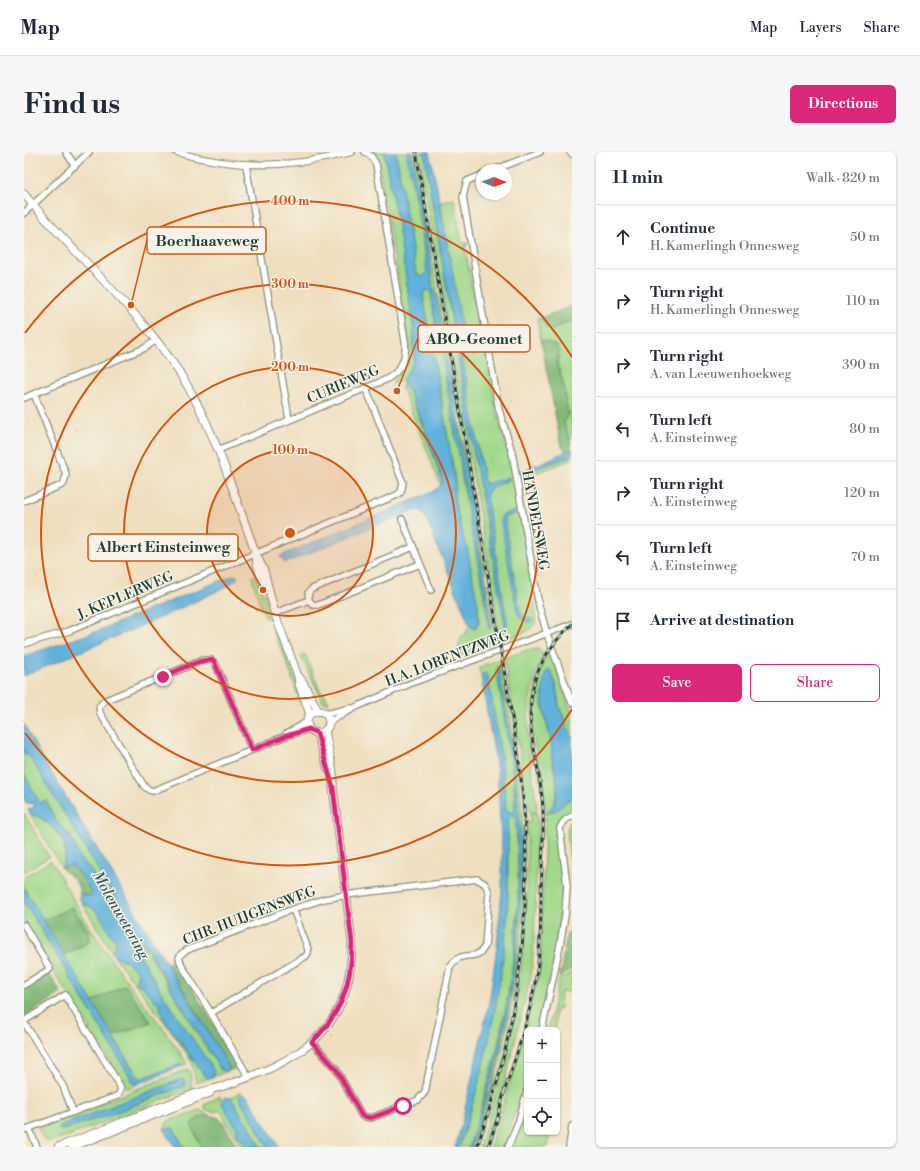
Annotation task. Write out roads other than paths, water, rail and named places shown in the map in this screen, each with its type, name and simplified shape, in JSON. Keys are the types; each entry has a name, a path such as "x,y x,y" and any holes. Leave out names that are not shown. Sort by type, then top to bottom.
{"street":[{"path":"66,152 75,166"},
{"path":"24,213 89,152"},
{"path":"176,152 213,161 246,165 298,163 326,159 352,152"},
{"name":"CURIEWEG","path":"218,450 385,380 395,374 402,364 406,355 406,349 376,164 371,156 365,152"},
{"path":"509,164 540,152"},
{"path":"246,165 289,419"},
{"name":"HANDELSWEG","path":"476,177 467,180 463,197 499,410 512,452 538,606 572,703"},
{"path":"24,194 143,324 179,373 201,410 218,450 256,554 264,571 275,613 310,714 308,725"},
{"path":"24,398 145,348 156,340"},
{"name":"J. KEPLERWEG","path":"24,644 69,631 397,495 401,492 404,483 366,388"},
{"path":"24,501 62,485 66,479 66,474 34,394"},
{"path":"402,519 431,590"},
{"path":"413,547 312,589 308,593 309,600 312,605 318,605 420,564"},
{"path":"275,613 309,600"},
{"name":"H.A. LORENTZWEG","path":"329,722 356,708 449,669 572,624"},
{"path":"252,750 216,665 211,660 203,660 106,700 99,706 100,713 144,786 153,791 252,750 283,737 308,725"},
{"path":"72,1147 198,1098 292,1058 314,1044 341,1003 349,980 352,943 333,787 333,773 325,730 329,722 326,714 318,710 303,682 298,676"},
{"name":"H.A. LORENTZWEG","path":"326,714 356,708"},
{"path":"310,714 318,710"},
{"path":"308,725 317,733 333,787"},
{"path":"317,733 325,730"},
{"path":"543,1027 559,953 565,915 567,886 560,828 566,818 572,816"},
{"name":"CHR. HUIJGENSWEG","path":"248,1076 182,966 179,958 181,954 187,950 293,909 324,899 477,879 485,884 489,892 485,946 478,955 458,958 450,966 425,1092 418,1100 371,1118 362,1116 336,1069 314,1044"},
{"path":"211,1013 306,956 308,949 293,909"},
{"path":"24,925 50,969 24,985"},
{"path":"36,1147 27,1129 117,1096 120,1093 120,1086 65,995 24,1021 63,1086 73,1112"},
{"path":"58,1147 176,1101 209,1089 221,1087"},
{"path":"508,1147 519,1120 525,1099"},
{"path":"569,1147 572,1126"}],"water":[{"path":"384,152 396,152 416,274 422,277 426,274 427,270 420,220 407,156 407,152 411,152 431,267 432,285 436,295 490,614 490,629 468,510 442,354 437,335 431,292 429,290 425,291 423,295 454,473 454,498 462,535 467,547 478,606 479,622 474,629 470,626 426,518 421,511 417,510 410,512 285,563 280,556 433,492 442,484 426,432 403,379 414,361 414,331 398,225"},
{"path":"424,152 430,152 452,268 464,343 465,346 473,342 475,343 471,349 463,353 462,356 484,481 486,484 509,477 510,479 495,486 486,494 507,622 507,625 505,626 473,448"},
{"path":"572,449 572,455 523,474 522,471"},
{"path":"515,511 515,514 506,517 505,521 520,611 524,617 532,619 532,622 523,620 519,617 517,612 501,521 502,515"},
{"path":"234,575 237,576 237,579 224,588 164,616 24,676 24,656 95,632"},
{"path":"498,666 512,749 520,821 521,884 519,922 510,998 502,1036 483,1110 471,1147 469,1147 494,1062 506,1005 515,946 518,854 515,817 512,816 507,819 507,919 496,1005 484,1063 468,1120 459,1147 455,1147 490,998 502,891 502,851 497,770 481,676 484,673 488,676 501,757 506,811 513,812 515,809 514,779 497,673"},
{"path":"548,669 551,671 556,684 559,706 572,738 572,798 560,808 549,813 547,812 555,801 557,786 551,741 542,697 545,674"},
{"path":"24,724 41,756 227,1063 229,1070 221,1070 28,754 24,753"},
{"path":"24,774 40,803 46,800 55,819 71,837 81,861 89,867 101,889 108,896 114,912 124,923 125,930 163,995 213,1069 213,1077 209,1078 204,1075 163,1017 160,1006 143,987 136,983 136,978 139,974 138,972 126,961 114,956 111,950 115,948 116,942 101,917 92,907 83,903 79,898 80,894 90,896 92,894 85,880 73,866 71,865 62,868 65,859 65,849 61,838 47,822 30,814 28,810 33,808 35,804 26,803 24,799"},
{"path":"24,888 138,1078 142,1078 180,1064 183,1064 182,1066 135,1085 24,901"},
{"path":"182,1079 185,1081 184,1086 109,1115 62,1130 59,1128 63,1125"},
{"path":"242,1094 248,1097 279,1147 268,1147 239,1097"},
{"path":"227,1097 231,1098 243,1118 249,1124 260,1147 248,1147 244,1140 237,1136 237,1129 222,1103"},
{"path":"173,1128 184,1147 175,1147 164,1129"}],"railway":[{"path":"416,152 514,731 524,810 526,853 525,896 523,938 518,981 502,1065 477,1147"},
{"path":"504,1093 531,1002 537,971 540,941 543,810 540,781 532,737 530,708 532,693 541,664 558,639 572,624"},
{"path":"488,1147 505,1089"}],"place":[{"name":"Boerhaaveweg","path":"131,305"},
{"name":"ABO-Geomet","path":"397,391"},
{"name":"Albert Einsteinweg","path":"263,590"}],"water label":[{"name":"Molenwetering","path":"121,915"}]}
